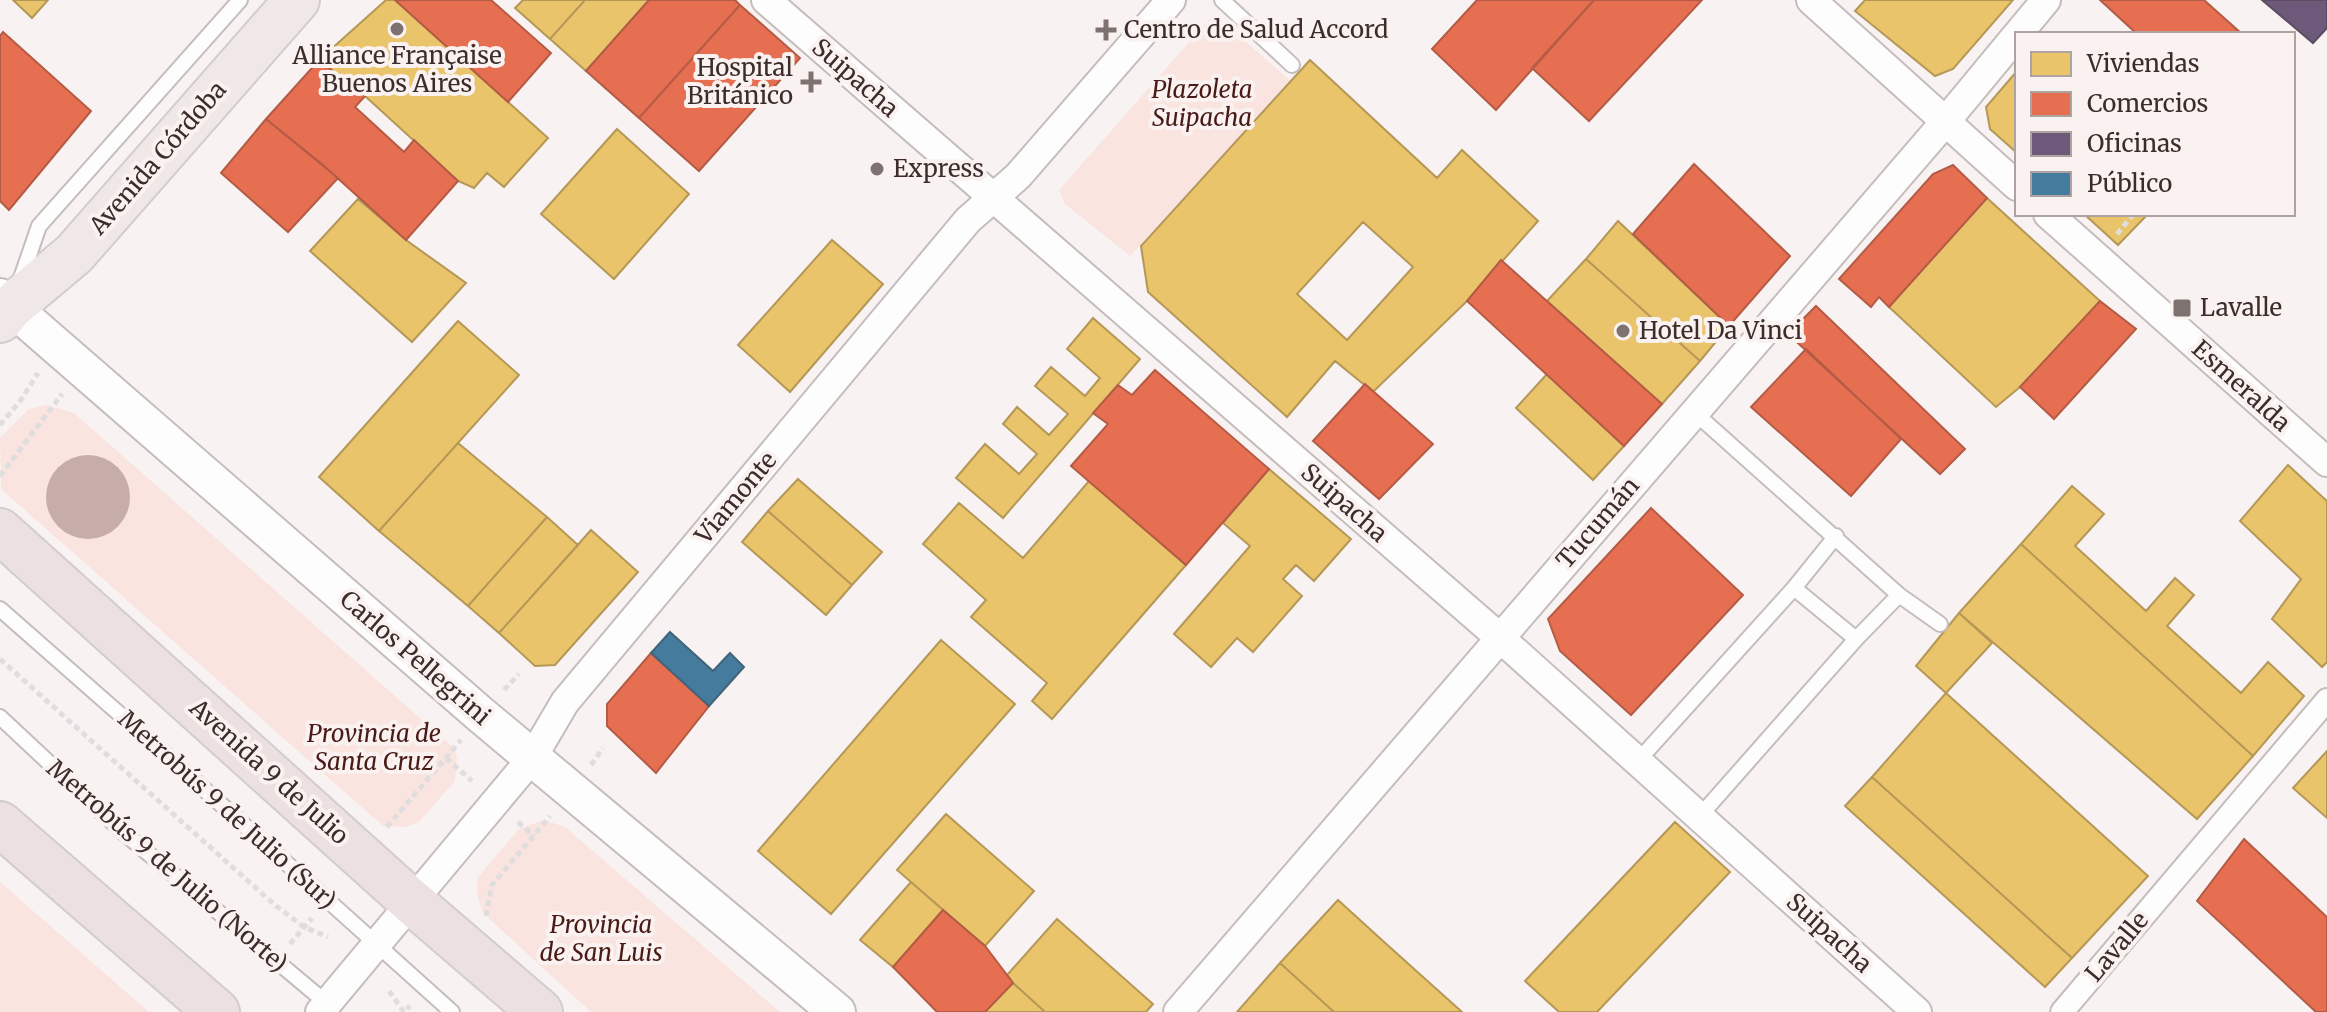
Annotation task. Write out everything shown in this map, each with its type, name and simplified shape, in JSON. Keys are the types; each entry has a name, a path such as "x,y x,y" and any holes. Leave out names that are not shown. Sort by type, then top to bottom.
{"highway":[{"name":"Avenida 9 de Julio","path":"0,531 412,902 540,1012"},
{"path":"0,824 217,1012"}],"main road":[{"name":"Avenida Córdoba","path":"4,308 74,254 297,0"}],"street":[{"name":"Suipacha","path":"766,0 1499,637 1917,1012"},
{"name":"Viamonte","path":"328,1009 368,955 532,758 565,702 957,232 1018,176 1171,0"},
{"path":"1811,0 2015,184"},
{"name":"Tucumán","path":"2019,32 2046,0"},
{"name":"Tucumán","path":"1178,1012 1945,122 2015,36"},
{"name":"Esmeralda","path":"2050,216 2327,462"},
{"name":"Carlos Pellegrini","path":"4,308 82,370 532,758 837,1012"},
{"name":"Lavalle","path":"2062,1012 2327,700"}],"lane":[{"name":"Avenida Córdoba","path":"4,308 39,226 240,0"},
{"path":"1222,0 1292,65"},
{"path":"1694,412 1899,595 1940,624"},
{"path":"1637,762 1794,588 1836,536"},
{"path":"1794,588 1856,639"},
{"path":"1699,817 1856,639 1899,595"},
{"name":"Metrobús 9 de Julio (Sur)","path":"0,609 368,955 425,988 452,1012"},
{"name":"Metrobús 9 de Julio (Norte)","path":"0,717 124,833 328,1009"}],"path":[{"path":"2116,234 2132,216"},
{"path":"0,476 82,370"},
{"path":"0,659 276,906 304,927 368,955 404,1012 425,988"},
{"path":"462,944 489,913 488,896 492,885 603,748"}],"green space":[{"name":"Plazoleta Suipacha","path":"1214,14 1291,81 1130,256 1065,204 1059,190"},
{"name":"Provincia de Santa Cruz","path":"47,405 74,413 453,747 457,757 455,781 419,822 406,827 383,826 1,489 0,438 29,409"},
{"name":"Provincia de San Luis","path":"544,820 565,827 780,1012 591,1012 483,913 477,894 478,877 519,829"},
{"path":"0,882 149,1012 0,1012"}],"shaded area":[{"path":"80,455 96,455 112,462 123,473 130,497 127,513 118,527 96,539 80,539 64,532 53,521 46,505 46,489 53,473 64,462"}],"building: Viviendas":[{"path":"13,0 48,0 32,18"},
{"path":"386,0 395,0 548,138 504,187 487,173 474,188 458,181 365,96 319,60"},
{"path":"523,0 585,0 550,39 515,8"},
{"path":"585,0 649,0 586,71 550,39"},
{"path":"1865,0 2013,0 1953,69 1935,76 1855,11"},
{"path":"1310,60 1437,178 1462,150 1538,221 1467,301 1373,392 1335,361 1287,417 1148,292 1141,246","holes":["1363,222 1413,267 1347,340 1297,294"]},
{"path":"2015,73 2015,151 1990,129 1986,107"},
{"path":"617,129 689,194 614,279 541,214"},
{"path":"1987,198 2100,301 2020,387 1996,407 1889,307"},
{"path":"358,199 406,240 466,283 412,342 310,251"},
{"path":"2086,216 2146,216 2118,245"},
{"path":"1618,221 1729,326 1700,361 1586,259"},
{"path":"832,240 883,284 790,392 738,345"},
{"name":"Hotel Da Vinci","path":"1586,259 1700,361 1662,404 1547,301"},
{"path":"1093,318 1140,359 1003,518 956,478 985,444 1019,474 1037,454 1003,424 1017,407 1049,435 1068,414 1035,386 1051,367 1085,396 1100,378 1067,349"},
{"path":"458,321 519,375 379,531 319,477"},
{"path":"1547,374 1624,446 1593,480 1516,408"},
{"path":"458,443 547,517 468,606 379,531"},
{"path":"2288,465 2327,501 2327,662 2322,667 2272,619 2301,579 2240,521"},
{"path":"1269,469 1351,539 1314,581 1296,565 1283,579 1302,596 1253,652 1237,638 1211,667 1174,634 1250,546 1223,523"},
{"path":"798,479 882,552 852,585 768,511"},
{"path":"1089,481 1186,565 1052,719 1032,701 1047,683 971,617 986,600 923,544 959,503 1023,558"},
{"path":"2072,486 2104,514 2075,546 2146,611 2175,578 2194,595 2167,626 2241,693 2268,662 2304,696 2253,756 2021,544"},
{"path":"768,511 852,585 826,615 742,542"},
{"path":"547,517 578,545 499,633 468,606"},
{"path":"591,530 638,572 555,665 535,666 499,633"},
{"path":"2021,544 2253,756 2197,819 1959,613"},
{"path":"1959,613 1992,643 1946,693 1916,666"},
{"path":"941,640 1015,704 831,914 758,851"},
{"path":"1946,693 2148,876 2072,958 1872,777"},
{"path":"2327,751 2327,818 2293,788"},
{"path":"1872,777 2072,958 2045,987 1845,806"},
{"path":"946,814 1034,891 985,946 897,870"},
{"path":"1675,822 1730,872 1597,1012 1559,1012 1525,981"},
{"path":"911,882 943,910 893,967 860,940"},
{"path":"1338,900 1462,1012 1334,1012 1280,963"},
{"path":"1057,919 1153,1004 1146,1012 1045,1012 1013,983 1007,975"},
{"path":"1280,963 1334,1012 1237,1012"},
{"path":"1013,983 1045,1012 985,1012"}],"building: Comercios":[{"path":"395,0 491,0 551,53 508,102"},
{"path":"649,0 735,0 740,5 639,118 586,71"},
{"path":"1477,0 1594,0 1496,110 1432,49"},
{"path":"1594,0 1702,0 1589,121 1532,68"},
{"path":"2100,0 2204,0 2240,32 2135,32"},
{"path":"740,5 800,58 699,171 639,118"},
{"path":"3,32 91,111 9,210 0,201 0,36"},
{"path":"319,60 365,96 355,107 404,152 414,140 458,181 406,240 323,165 266,119"},
{"path":"266,119 338,178 288,232 221,173"},
{"path":"1694,164 1790,256 1729,326 1633,234"},
{"path":"1953,165 1987,198 1889,307 1879,297 1871,307 1839,279 1933,174"},
{"path":"1501,260 1662,404 1624,446 1467,301"},
{"path":"2100,301 2136,329 2054,419 2020,387"},
{"path":"1816,306 1965,449 1940,474 1788,334"},
{"path":"1806,349 1901,439 1851,496 1751,407"},
{"path":"1155,370 1269,469 1186,565 1071,466 1108,424 1093,413 1118,385 1132,395"},
{"path":"1365,384 1433,444 1379,499 1313,441"},
{"path":"1651,508 1743,595 1631,715 1560,651 1548,619"},
{"path":"651,653 709,706 656,773 607,726 607,704"},
{"path":"2244,839 2327,917 2327,1012 2316,1012 2197,901"},
{"path":"943,910 985,946 1013,983 985,1012 937,1012 893,967"}],"building: Oficinas":[{"path":"2262,0 2327,0 2327,28 2313,43"}],"building: Público":[{"path":"670,632 713,671 730,653 744,667 709,706 651,653"}],"place":[{"name":"Alliance Française Buenos Aires","path":"397,29"},
{"name":"Centro de Salud Accord","path":"1106,30"},
{"name":"Hospital Británico","path":"811,82"},
{"name":"Express","path":"877,169"},
{"name":"Lavalle","path":"2182,308"},
{"name":"Hotel Da Vinci","path":"1623,331"}]}
